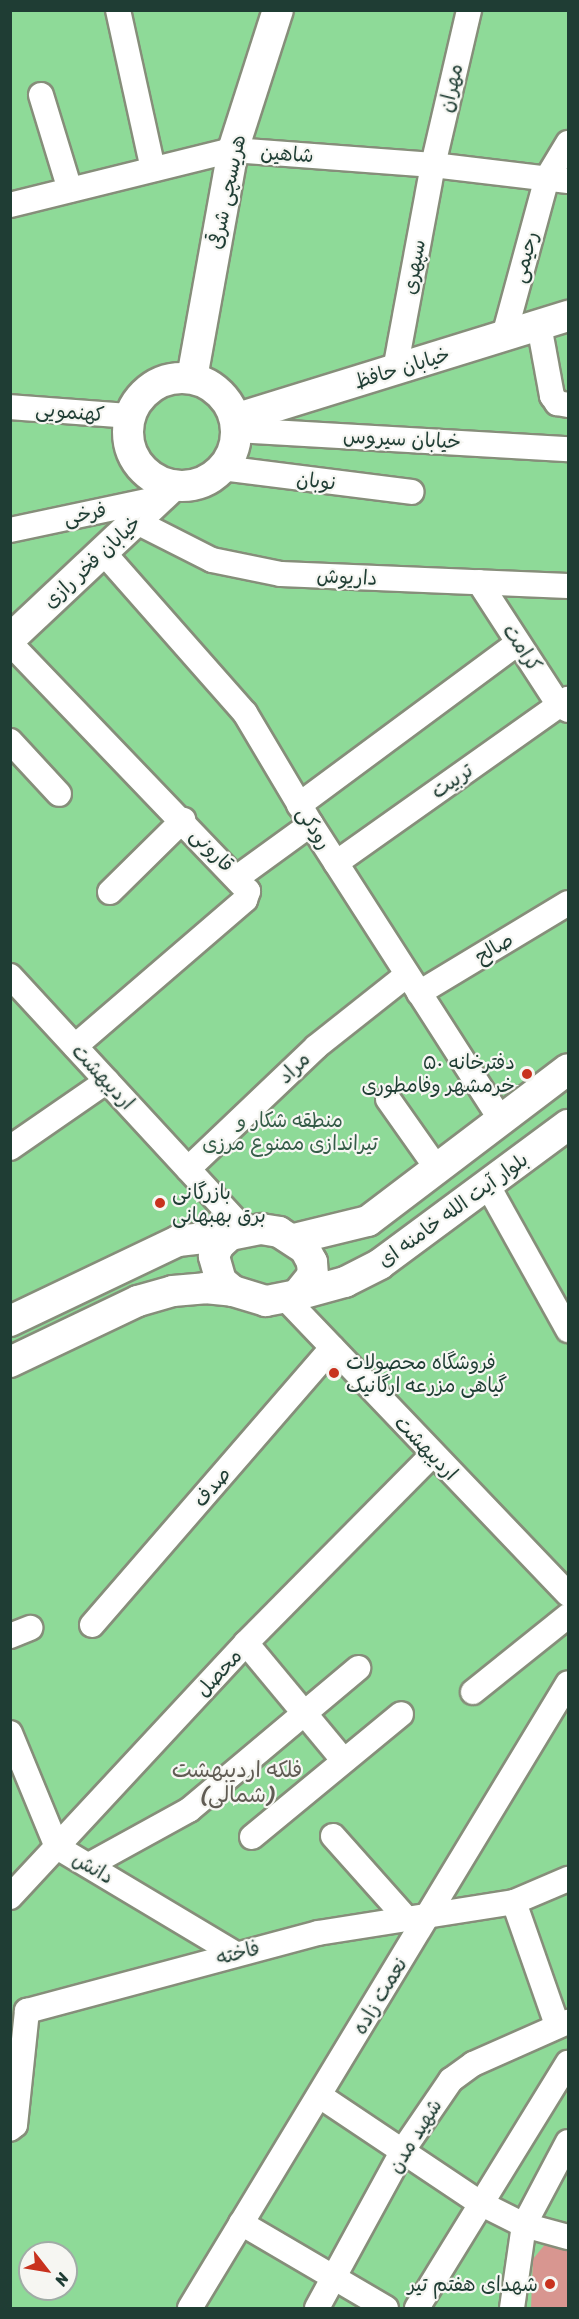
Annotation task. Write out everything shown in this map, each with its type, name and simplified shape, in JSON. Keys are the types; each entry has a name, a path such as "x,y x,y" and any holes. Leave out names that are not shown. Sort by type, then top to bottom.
{"main road":[{"name":"هریسچی شرقی","path":"192,378 233,150 278,10"},
{"name":"خیابان حافظ","path":"236,425 395,370 568,316"},
{"path":"192,378 219,392 236,425 234,446 222,468 204,481 166,492 136,461 129,447 130,416 136,402 160,382 192,378"},
{"name":"خیابان فخر رازی","path":"10,641 166,492"},
{"name":"بلوار آیت الله خامنه ای","path":"294,1239 368,1221 568,1069"},
{"name":"بلوار آیت الله خامنه ای","path":"291,1297 345,1282 380,1264 568,1125"},
{"path":"10,1321 178,1241 237,1233 279,1232 294,1239 312,1262 308,1286 291,1297 266,1301 233,1291 205,1288 172,1291 138,1301 10,1362"},
{"path":"233,1291 221,1281 214,1256 237,1233"}],"street":[{"path":"118,10 153,169"},
{"name":"مهران","path":"433,165 469,10"},
{"path":"41,95 70,190"},
{"name":"رحیمی","path":"504,336 558,179 568,143"},
{"name":"شاهین","path":"10,205 233,150 433,165 558,179"},
{"name":"سپهری","path":"395,370 433,165"},
{"path":"539,325 552,396 557,402 568,405"},
{"name":"کهنمویی","path":"10,407 130,416"},
{"name":"خیابان سیروس","path":"236,425 568,449"},
{"name":"نوبان","path":"222,468 411,492"},
{"name":"فرخی","path":"10,530 166,492"},
{"name":"داریوش","path":"135,521 212,560 281,574 568,586"},
{"name":"رودکی","path":"103,552 245,712 305,814 502,1121"},
{"name":"کرامت","path":"478,582 518,643 565,705"},
{"name":"قارونی","path":"10,641 183,820 248,891 245,900 75,1046"},
{"path":"238,878 305,814 518,643"},
{"name":"تربیت","path":"336,863 565,705"},
{"path":"10,741 59,794"},
{"path":"110,892 183,820"},
{"name":"صالح","path":"413,984 568,903"},
{"name":"اردیبهشت","path":"10,976 188,1169 237,1233"},
{"name":"مراد","path":"188,1169 316,1047 413,984"},
{"path":"10,1148 107,1081"},
{"path":"388,1099 438,1170"},
{"path":"488,1186 568,1330"},
{"name":"اردیبهشت","path":"291,1297 332,1348 432,1455 568,1594"},
{"name":"صدف","path":"92,1625 332,1348"},
{"name":"محصل","path":"10,1897 246,1643 432,1455"},
{"path":"473,1692 568,1616"},
{"path":"246,1643 344,1761"},
{"path":"89,1864 189,1810 306,1715 358,1668"},
{"name":"نعمت زاده","path":"190,2308 320,2096 418,1916 568,1683"},
{"path":"252,1837 400,1714"},
{"name":"دانش","path":"10,1733 20,1781 57,1847 89,1864 234,1953"},
{"path":"333,1836 418,1916"},
{"name":"فاخته","path":"10,2129 15,2126 26,2012 234,1953 418,1916 514,1902 568,1879"},
{"path":"514,1902 562,2023"},
{"name":"شهید مدن","path":"317,2308 403,2150 451,2080 473,2064 562,2023"},
{"path":"417,2308 568,2063"},
{"path":"320,2096 480,2203 524,2225 568,2237"},
{"path":"512,2308 524,2225 568,2142"},
{"path":"241,2223 386,2308"}],"green space":[{"name":"منطقه شکار و تیراندازی ممنوع مرزی","path":"11,11 568,11 568,2308 11,2308"}],"building":[{"name":"شهدای هفتم تیر","path":"547,2242 568,2247 568,2308 531,2308 533,2259"}],"place":[{"name":"دفترخانه ۵۰ خرمشهر وفامطوری","path":"527,1074"},
{"name":"بازرگانی برق بهبهانی","path":"160,1203"},
{"name":"فروشگاه محصولات گیاهی مزرعه ارگانیک","path":"334,1373"},
{"name":"شهدای هفتم تیر","path":"550,2284"}],"district":[{"name":"فلکه اردیبهشت (شمالی)","path":"237,1782"}]}
